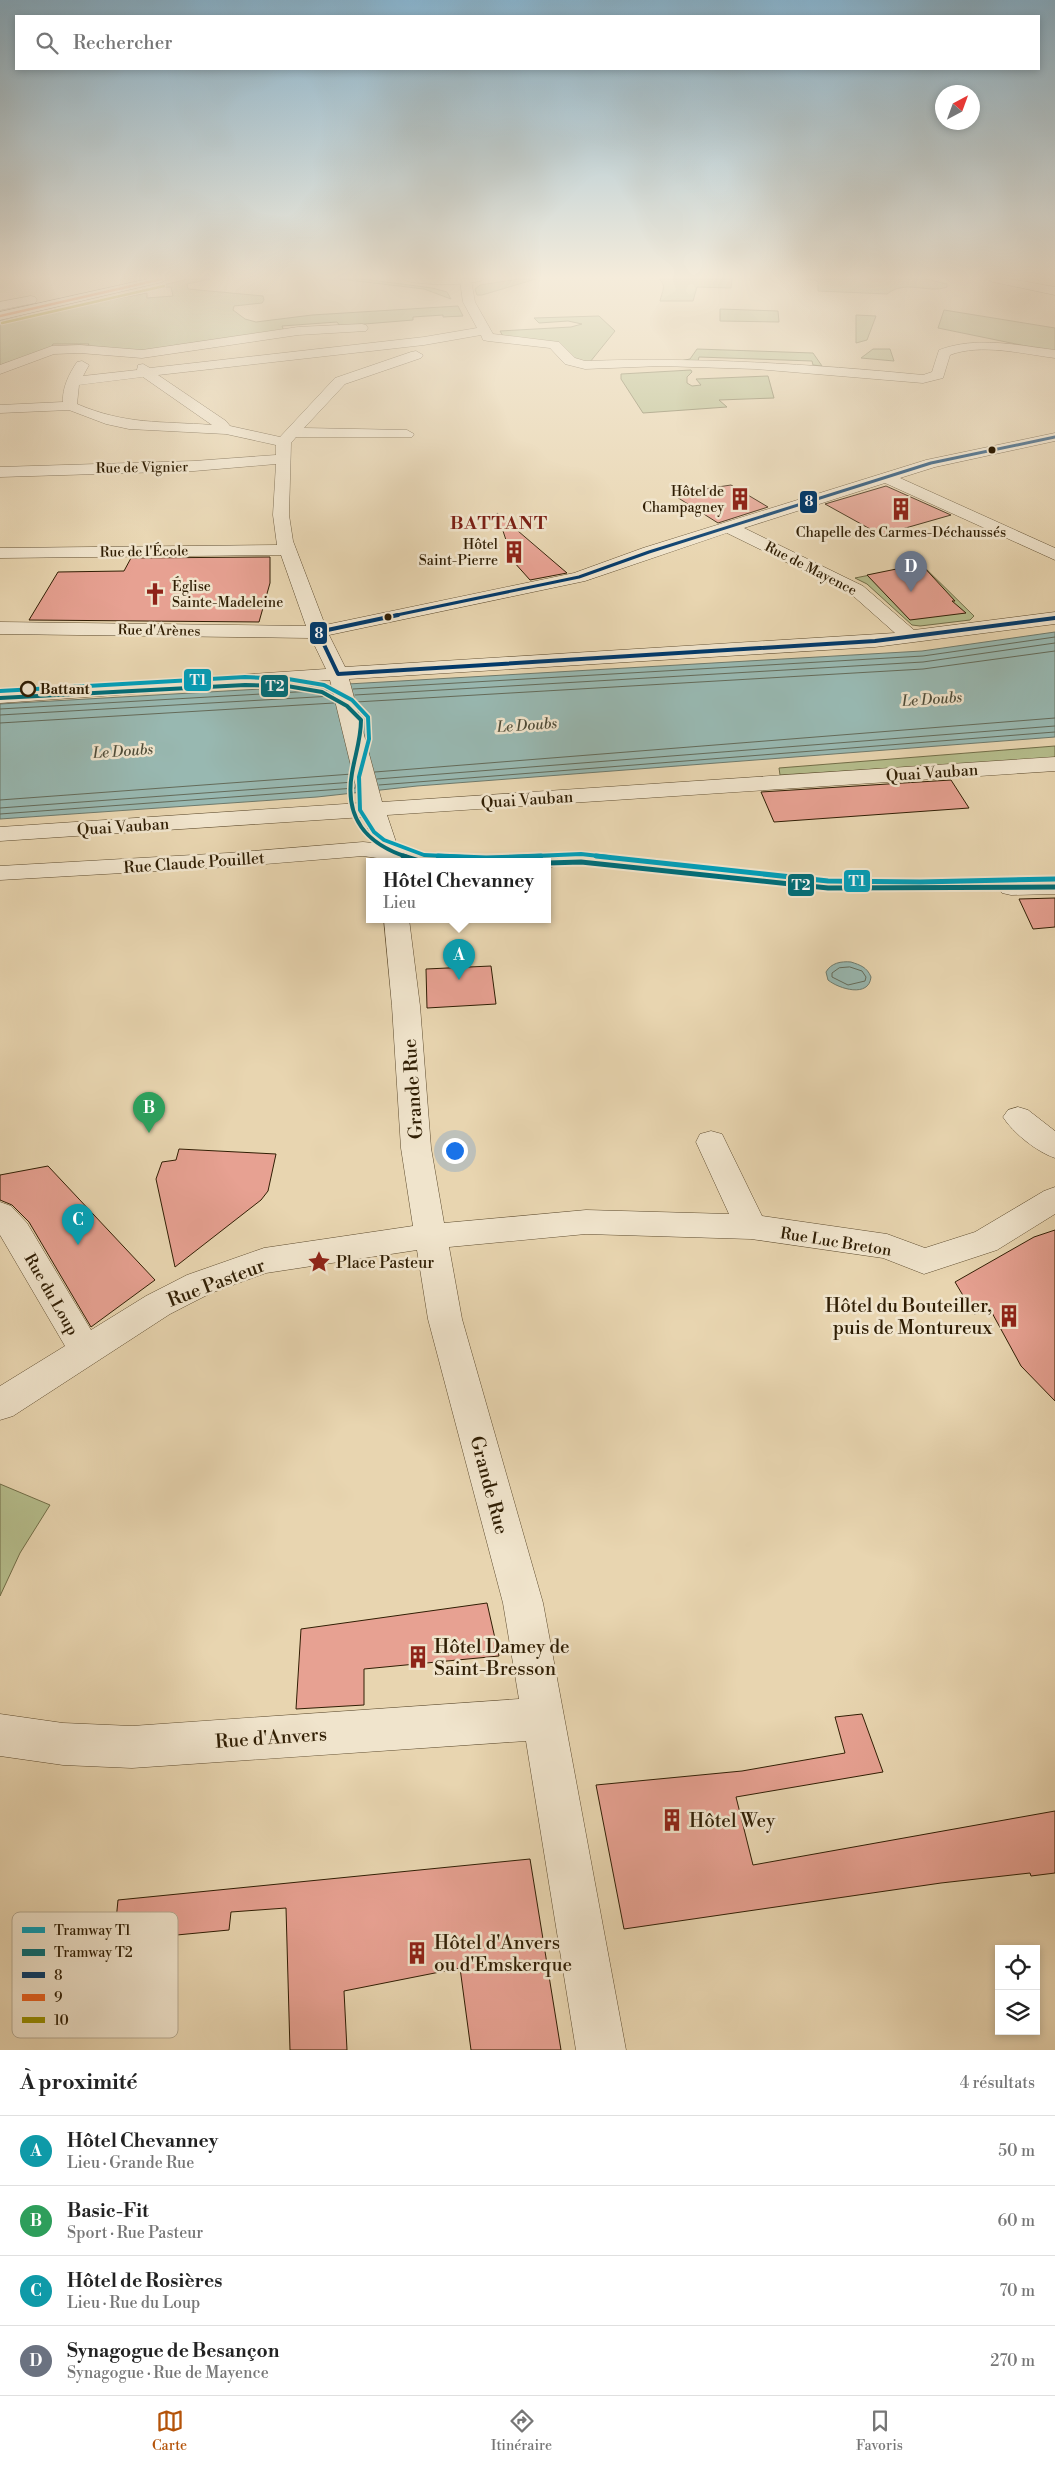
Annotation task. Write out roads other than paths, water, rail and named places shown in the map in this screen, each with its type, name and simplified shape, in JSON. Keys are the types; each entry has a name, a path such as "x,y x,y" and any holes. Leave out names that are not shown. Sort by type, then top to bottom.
{"street":[{"path":"72,406 69,402 77,375"},
{"path":"74,381 140,375"},
{"path":"148,375 208,414 221,424 225,430"},
{"path":"358,375 340,381 287,437 281,515 288,550 318,632 339,679 372,806 389,857"},
{"path":"880,375 923,379 938,375"},
{"path":"0,409 72,406 99,419 134,427 225,430 287,437 407,434"},
{"name":"Rue d'Arènes","path":"0,628 318,632 579,577 648,552 958,456 1055,437"},
{"path":"1006,448 1030,454 1046,455"},
{"name":"Rue de Vignier","path":"0,472 194,466 284,459"},
{"path":"886,478 1055,555"},
{"name":"Rue de Mayence","path":"729,527 857,590 910,637"},
{"path":"1009,534 1029,535 1055,547"},
{"name":"Rue de l'École","path":"0,553 288,550"},
{"path":"0,697 339,679 910,637 1055,618"},
{"name":"Quai Vauban","path":"0,834 372,806 1055,764"},
{"name":"Rue Claude Pouillet","path":"0,873 228,860 362,849 389,857"},
{"path":"1011,888 1055,886"},
{"name":"Grande Rue","path":"396,923 406,1006 415,1142 444,1319 523,1603 601,2050"},
{"path":"1018,1117 1055,1146"},
{"path":"711,1142 751,1227"},
{"name":"Rue Luc Breton","path":"430,1236 586,1222 751,1227 886,1246 924,1261 986,1241 1055,1199"},
{"name":"Rue du Loup","path":"0,1214 16,1232 85,1350"},
{"name":"Rue Pasteur","path":"0,1405 85,1350 166,1301 199,1284 264,1261 430,1236"},
{"name":"Rue d'Anvers","path":"0,1735 63,1744 132,1747 543,1719"}],"water":[{"name":"Le Doubs","path":"1055,632 1055,737 417,786 317,797 0,819 0,704 922,651"},
{"path":"840,962 851,962 863,967 871,977 869,984 865,988 859,990 846,989 828,980 826,972 831,966"}],"tram line":[{"name":"T1","path":"0,691 245,677 288,679 324,685 352,700 368,717 369,739 359,777 360,810 374,832 384,840 424,855 486,858 581,854 828,881 920,882 1055,879"},
{"name":"T2","path":"0,698 245,685 287,686 322,692 347,706 361,720 360,741 351,784 352,804 359,823 364,832 379,846 410,858"},
{"name":"T2","path":"551,863 581,862 828,888 1055,887"}],"place":[{"name":"Hôtel de Champagney","path":"740,499"},
{"name":"Chapelle des Carmes-Déchaussés","path":"901,509"},
{"name":"Hôtel Saint-Pierre","path":"514,552"},
{"name":"Synagogue de Besançon","path":"911,592"},
{"name":"Église Sainte-Madeleine","path":"155,594"},
{"name":"Battant","path":"28,689"},
{"name":"Hôtel Chevanney","path":"459,980"},
{"name":"Basic-Fit","path":"149,1133"},
{"name":"Hôtel de Rosières","path":"78,1245"},
{"name":"Place Pasteur","path":"319,1262"},
{"name":"Hôtel du Bouteiller, puis de Montureux","path":"1009,1316"},
{"name":"Hôtel Damey de Saint-Bresson","path":"418,1657"},
{"name":"Hôtel Wey","path":"672,1820"},
{"name":"Hôtel d'Anvers ou d'Emskerque","path":"417,1953"}],"district":[{"name":"BATTANT","path":"499,523"}]}
